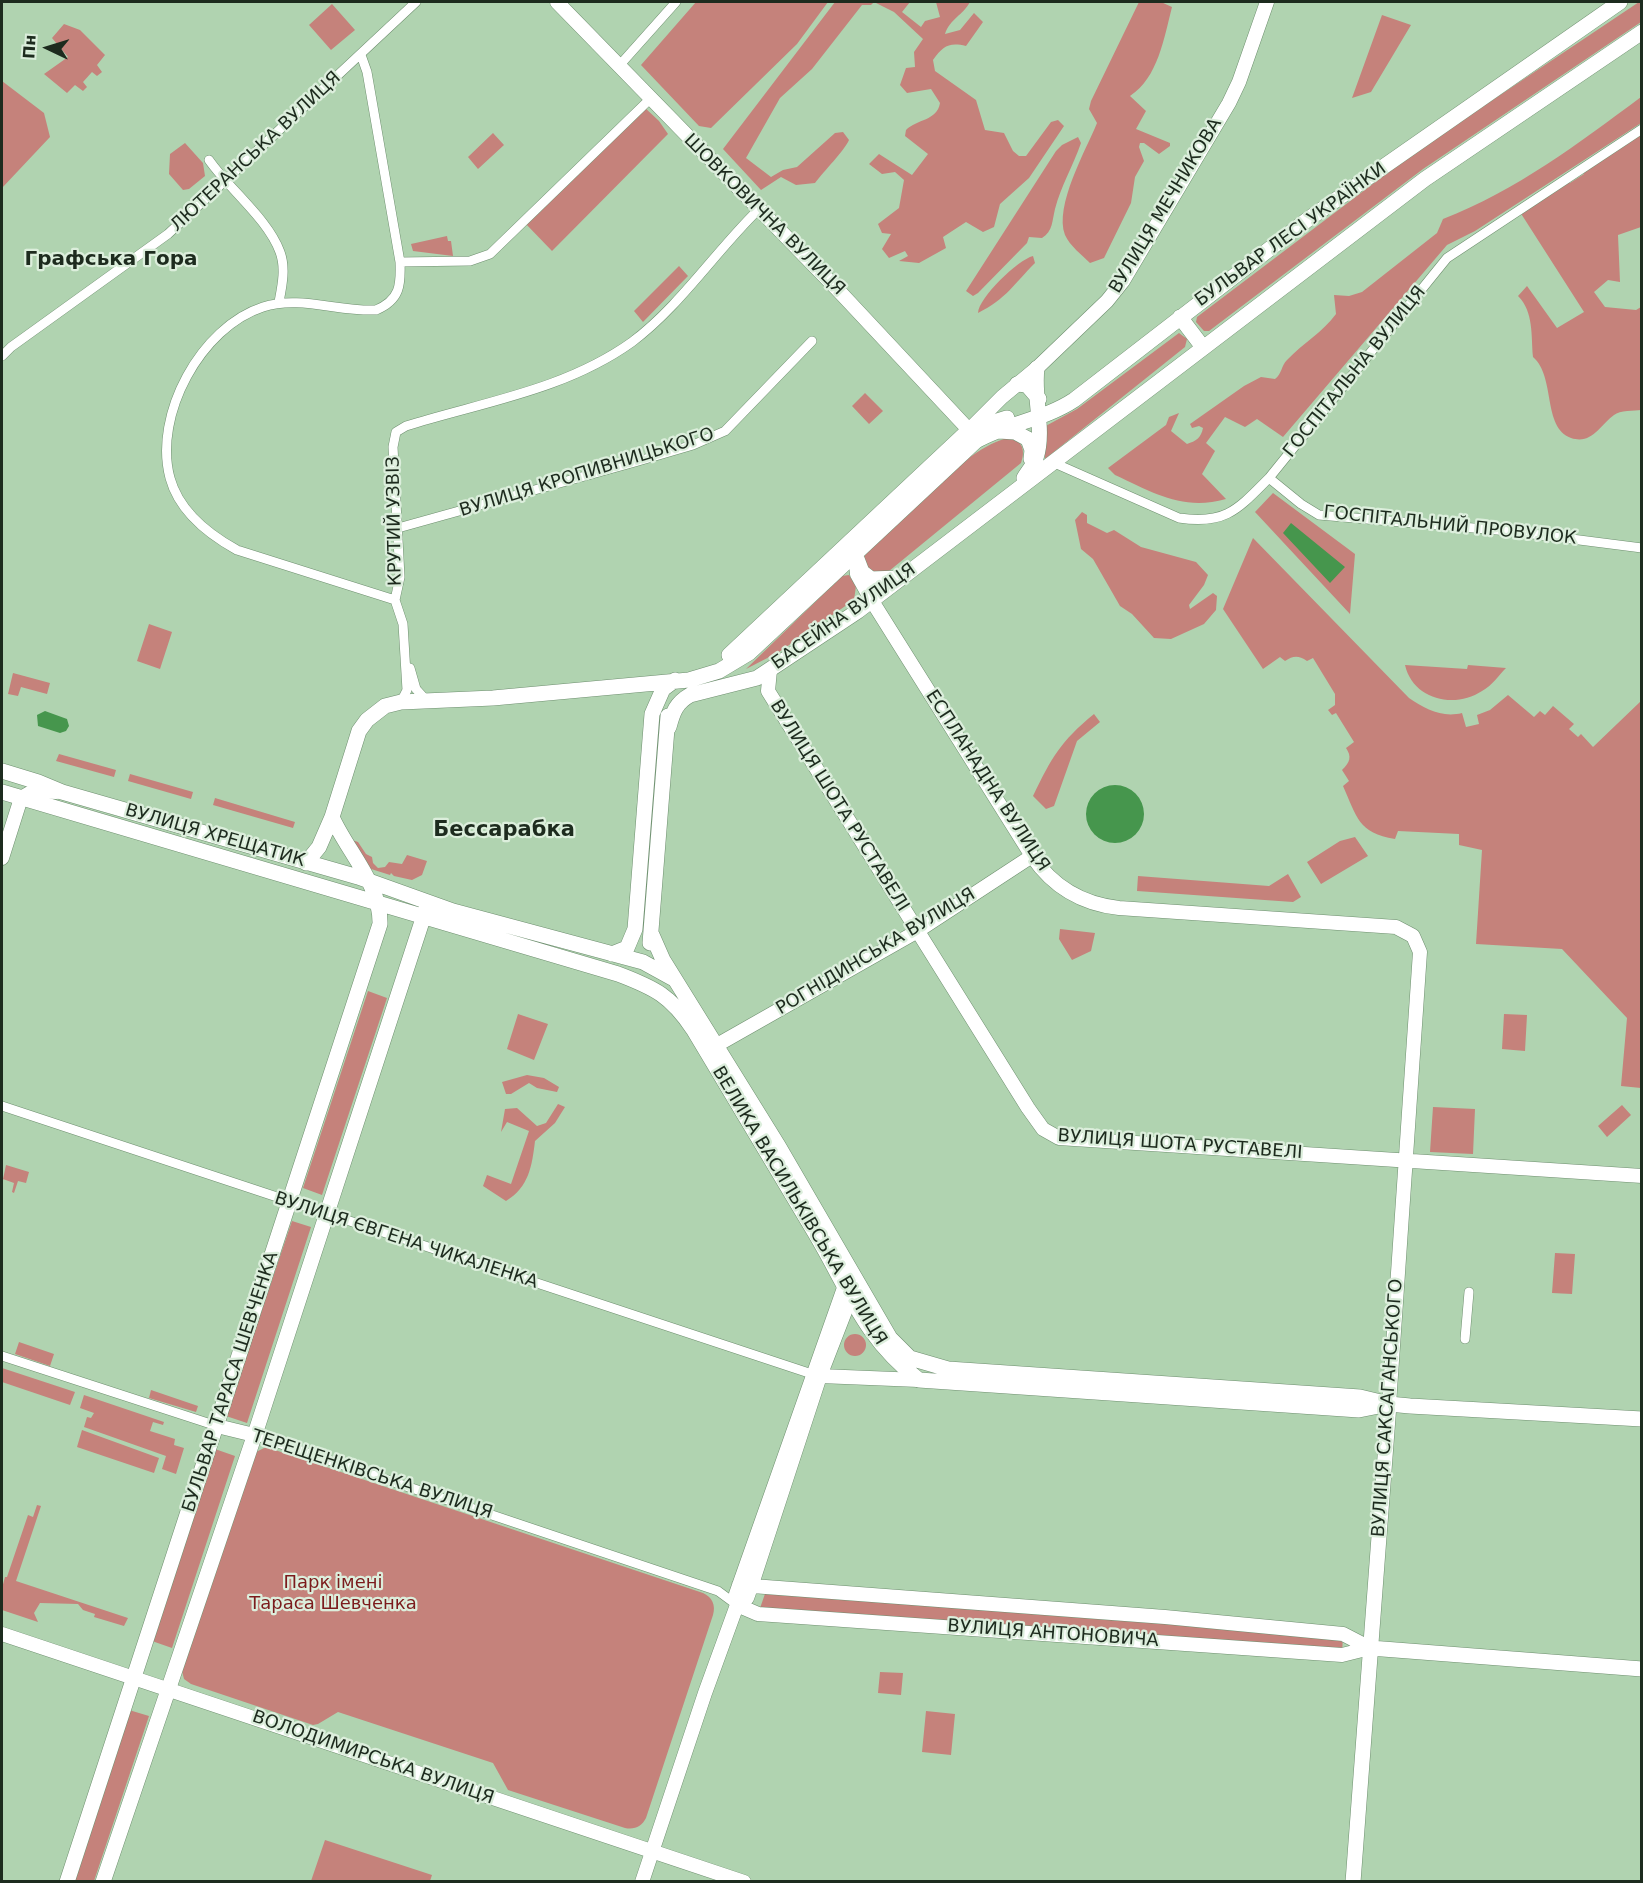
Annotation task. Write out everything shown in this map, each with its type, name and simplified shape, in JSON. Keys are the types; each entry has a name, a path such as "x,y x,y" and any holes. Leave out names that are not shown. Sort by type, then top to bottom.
{"main road":[{"name":"ШОВКОВИЧНА ВУЛИЦЯ","path":"557,2 838,290 969,430"},
{"name":"ВУЛИЦЯ МЕЧНИКОВА","path":"957,457 969,430 1093,316 1123,281 1229,103 1239,82 1267,2"},
{"name":"БУЛЬВАР ЛЕСІ УКРАЇНКИ","path":"957,457 976,441 996,431 1060,410 1307,220 1620,2"},
{"name":"БУЛЬВАР ЛЕСІ УКРАЇНКИ","path":"1017,488 1425,179 1641,32"},
{"path":"1180,317 1202,346"},
{"path":"1017,488 1036,457 1039,437 1035,394 1037,368"},
{"path":"1017,384 1027,385 1043,403 1060,410"},
{"path":"969,430 1002,419 1037,417"},
{"name":"БАСЕЙНА ВУЛИЦЯ","path":"672,681 716,663 742,645 969,430"},
{"path":"996,431 1015,432 1028,439 1032,450 1027,473"},
{"name":"БАСЕЙНА ВУЛИЦЯ","path":"401,702 642,685 689,680 719,671 748,653 859,553 957,457"},
{"name":"БАСЕЙНА ВУЛИЦЯ","path":"669,727 674,709 690,695 745,682 770,670 872,601 1017,488"},
{"path":"859,553 862,572 872,579 887,580 903,577"},
{"name":"ЕСПЛАНАДНА ВУЛИЦЯ","path":"859,553 858,574 872,601 1032,856 1047,875 1065,889 1104,906 1396,927 1413,936"},
{"name":"ВУЛИЦЯ ШОТА РУСТАВЕЛІ","path":"770,670 768,691 1034,1119 1048,1134 1059,1138 1641,1176"},
{"path":"612,954 627,948 635,929 652,714 660,694 672,681"},
{"path":"618,974 632,972 643,962 652,935 669,727 667,711 660,694 642,685"},
{"path":"306,862 319,847 333,817 359,731 377,711 401,702"},
{"name":"ВУЛИЦЯ ХРЕЩАТИК","path":"2,771 62,792 369,881 428,903"},
{"path":"2,858 21,798 35,791 62,792"},
{"name":"ВУЛИЦЯ ХРЕЩАТИК","path":"2,792 376,901 423,918"},
{"name":"БУЛЬВАР ТАРАСА ШЕВЧЕНКА","path":"67,1881 380,924 376,901 369,881 344,843 333,817"},
{"name":"РОГНІДИНСЬКА ВУЛИЦЯ","path":"717,1045 916,932 1032,856"},
{"name":"ВЕЛИКА ВАСИЛЬКІВСЬКА ВУЛИЦЯ","path":"428,903 643,962 658,969 681,986"},
{"name":"БУЛЬВАР ТАРАСА ШЕВЧЕНКА","path":"103,1881 254,1436 428,903"},
{"name":"ВЕЛИКА ВАСИЛЬКІВСЬКА ВУЛИЦЯ","path":"423,918 618,974 660,992 681,1010 890,1356 919,1380 1359,1410 1389,1404"},
{"name":"ВЕЛИКА ВАСИЛЬКІВСЬКА ВУЛИЦЯ","path":"652,935 663,960 717,1045 850,1287 890,1338 910,1358 930,1366 948,1369 1360,1397 1389,1404 1641,1419"},
{"name":"ВУЛИЦЯ САКСАГАНСЬКОГО","path":"1353,1881 1420,952 1413,936"},
{"path":"642,1881 705,1692 737,1605 747,1598 745,1586 816,1376 850,1287"},
{"path":"816,1376 919,1380"},
{"name":"ТЕРЕЩЕНКІВСЬКА ВУЛИЦЯ","path":"217,1426 254,1436"},
{"name":"ВУЛИЦЯ АНТОНОВИЧА","path":"745,1586 1165,1617 1343,1634 1370,1648"},
{"name":"ВУЛИЦЯ АНТОНОВИЧА","path":"737,1605 758,1614 1342,1655 1370,1648 1641,1669"},
{"name":"ВОЛОДИМИРСЬКА ВУЛИЦЯ","path":"2,1634 744,1881"}],"street":[{"name":"ЛЮТЕРАНСЬКА ВУЛИЦЯ","path":"2,356 11,347 168,234 416,2"},
{"path":"618,67 676,2"},
{"path":"361,55 367,72 400,262 400,290 387,306 376,310 361,311 279,302 261,307 240,319 201,353 179,392 169,428 167,446 171,480 195,520 218,540 237,550 395,600"},
{"path":"400,262 470,261 490,254 650,99"},
{"name":"ГОСПІТАЛЬНА ВУЛИЦЯ","path":"1052,462 1164,513 1194,520 1221,518 1238,510 1269,478 1447,258 1641,129"},
{"path":"209,160 270,234 280,252 284,271 279,302"},
{"name":"КРУТИЙ УЗВІЗ","path":"401,702 407,690 403,624 395,600 400,577 393,447 396,432 401,428 568,378 624,346 663,313 758,210"},
{"name":"ВУЛИЦЯ КРОПИВНИЦЬКОГО","path":"398,528 635,462 713,437 725,431 812,342"},
{"name":"ГОСПІТАЛЬНИЙ ПРОВУЛОК","path":"1269,478 1301,504 1319,515 1555,536 1641,548"},
{"name":"КРУТИЙ УЗВІЗ","path":"405,651 416,689 428,701"},
{"name":"ВУЛИЦЯ ЄВГЕНА ЧИКАЛЕНКА","path":"2,1106 816,1376"},
{"path":"1465,1339 1469,1292"},
{"name":"ТЕРЕЩЕНКІВСЬКА ВУЛИЦЯ","path":"2,1356 217,1426"},
{"name":"ТЕРЕЩЕНКІВСЬКА ВУЛИЦЯ","path":"254,1436 718,1591 737,1605"}],"green space":[{"path":"696,2 828,2 797,44 711,128 699,126 641,65"},
{"path":"835,2 874,2 871,5 862,5 812,69 780,98 746,158 771,177 783,170 797,167 835,133 843,132 849,140 815,183 796,185 781,177 761,190 723,149"},
{"path":"874,2 910,2 902,12 921,27 925,21 940,17 936,2 970,2 950,24 945,34 960,30 974,13 983,22 966,46 951,45 940,51 933,60 935,71 976,100 985,130 1004,133 1013,151 1019,156 1026,156 1051,122 1058,120 1064,126 1029,178 1000,204 994,227 983,232 966,222 943,237 946,248 919,263 899,261 908,256 905,251 889,258 882,249 891,234 882,233 878,224 899,208 904,180 895,172 882,174 869,164 879,154 912,175 928,154 905,136 906,130 931,117 940,103 931,89 907,93 900,85 906,68 915,67 914,52 923,39 894,12"},
{"path":"1139,2 1161,2 1172,7 1163,44 1153,68 1140,88 1130,96 1146,111 1136,129 1170,143 1170,146 1159,154 1144,143 1140,143 1139,147 1144,161 1135,177 1131,203 1104,258 1090,263 1073,247 1065,235 1064,209 1073,178 1097,123 1089,109 1091,101"},
{"path":"1641,2 1641,22 1423,169 1209,331 1204,331 1196,322 1197,317 1415,152"},
{"path":"332,4 355,30 331,50 309,25"},
{"path":"1382,15 1411,25 1371,92 1352,98"},
{"path":"64,24 80,30 105,55 97,65 102,72 97,76 92,72 83,82 87,87 83,91 75,85 67,93 44,74 68,57 52,38"},
{"path":"2,81 44,113 50,137 2,188"},
{"path":"1641,97 1641,123 1475,231 1447,245 1283,437 1257,419 1245,427 1225,417 1206,443 1215,451 1202,474 1226,499 1196,503 1169,498 1115,475 1108,468 1166,425 1169,417 1179,413 1171,431 1187,444 1195,440 1203,428 1199,426 1192,428 1190,424 1244,386 1261,377 1275,379 1287,360 1325,327 1336,314 1334,295 1349,296 1362,292 1437,233 1443,219 1496,195 1546,165"},
{"path":"643,106 659,121 668,134 552,251 524,222"},
{"path":"1641,132 1641,227 1618,235 1620,282 1608,280 1594,292 1605,307 1636,310 1641,307 1641,410 1617,413 1585,439 1571,438 1556,424 1545,377 1533,357 1532,333 1527,309 1518,296 1527,286 1557,328 1584,312 1520,212 1567,180 1570,183 1584,174 1581,170"},
{"path":"493,133 504,145 478,169 468,157"},
{"path":"1078,137 1081,143 1060,192 1052,225 1048,232 1042,238 1029,237 1027,243 973,296 966,291 1056,151 1062,145"},
{"path":"185,143 203,163 205,176 189,189 183,190 169,174 170,154"},
{"path":"447,236 448,241 451,241 453,256 413,251 411,244"},
{"path":"1033,256 1035,263 1009,291 978,313 985,298 1000,280 1018,264"},
{"path":"679,266 688,276 643,322 634,311"},
{"path":"1179,333 1187,339 1185,347 1045,459 1042,428 1077,409"},
{"path":"865,393 883,411 869,424 852,406"},
{"path":"1008,438 1017,440 1022,446 1021,463 883,576 869,576 863,558 866,554 953,470 972,455 991,444"},
{"path":"1273,493 1355,554 1350,614 1255,512"},
{"path":"1082,512 1087,515 1087,523 1107,533 1114,530 1141,547 1196,562 1208,575 1204,585 1189,605 1190,609 1213,593 1217,596 1216,610 1204,624 1171,639 1154,638 1132,614 1120,606 1093,559 1081,549 1075,520"},
{"path":"1253,538 1409,698 1434,712 1462,713 1466,727 1479,724 1477,715 1490,710 1508,695 1534,717 1540,711 1545,715 1553,706 1574,724 1569,729 1578,737 1581,734 1593,747 1641,701 1641,1088 1621,1086 1627,1018 1562,949 1476,944 1482,850 1459,845 1459,834 1398,831 1395,839 1373,833 1360,822 1343,786 1349,781 1342,770 1349,759 1346,748 1354,742 1336,713 1332,715 1328,710 1335,705 1335,694 1313,658 1307,661 1296,657 1285,661 1280,657 1263,669 1223,609"},
{"path":"849,575 856,586 854,600 779,652 746,669 842,576"},
{"path":"149,624 172,632 160,669 137,661"},
{"path":"1405,665 1467,669 1468,665 1506,668 1486,689 1471,696 1448,700 1436,698 1417,686 1409,677"},
{"path":"13,673 50,683 47,694 21,687 18,696 8,694"},
{"path":"1094,714 1100,722 1077,741 1054,806 1046,809 1033,796 1040,782 1065,742"},
{"path":"59,754 116,770 114,777 56,761"},
{"path":"130,774 193,792 191,799 128,781"},
{"path":"215,798 295,822 293,828 213,805"},
{"path":"1355,837 1368,856 1321,884 1307,862 1340,841"},
{"path":"349,839 358,842 366,854 372,857 373,863 378,868 385,867 389,862 402,864 407,855 427,861 422,875 412,880 368,868"},
{"path":"1288,874 1301,897 1293,902 1137,891 1138,876 1269,886"},
{"path":"1060,929 1095,933 1091,951 1072,960 1059,939"},
{"path":"368,991 387,998 322,1195 303,1188"},
{"path":"518,1014 548,1024 534,1060 507,1049"},
{"path":"1504,1014 1527,1015 1525,1051 1502,1049"},
{"path":"527,1075 544,1078 559,1087 557,1092 537,1088 529,1083 511,1094 506,1094 502,1082"},
{"path":"558,1104 565,1107 555,1123 535,1141 531,1167 520,1189 506,1201 483,1186 487,1175 511,1184 529,1131 507,1122 501,1132 505,1109 517,1108 537,1126 546,1123"},
{"path":"1622,1105 1631,1115 1607,1137 1598,1126"},
{"path":"1433,1107 1475,1109 1473,1154 1430,1152"},
{"path":"6,1165 29,1172 26,1183 18,1181 14,1193 12,1192 14,1183 3,1179"},
{"path":"292,1221 311,1227 247,1423 226,1416"},
{"path":"1555,1253 1575,1254 1572,1294 1552,1293"},
{"path":"855,1334 863,1337 866,1345 863,1353 855,1356 847,1353 844,1345 847,1337"},
{"path":"19,1342 54,1354 50,1366 15,1354"},
{"path":"2,1368 75,1392 70,1405 2,1382"},
{"path":"151,1390 198,1406 196,1412 149,1398"},
{"path":"84,1395 164,1422 163,1425 153,1422 150,1431 175,1439 174,1445 184,1448 176,1474 162,1469 166,1456 84,1427 87,1417 91,1418 94,1413 80,1408"},
{"path":"82,1430 159,1458 154,1473 77,1447"},
{"name":"Парк імені Тараса Шевченка","path":"266,1447 703,1593 709,1597 714,1605 713,1615 646,1818 638,1827 625,1828 508,1790 493,1763 338,1712 313,1725 191,1684 184,1679 182,1671 254,1453"},
{"path":"215,1449 235,1456 172,1648 152,1641"},
{"path":"37,1505 41,1506 16,1581 128,1618 124,1626 94,1617 95,1614 83,1610 78,1604 40,1603 34,1613 38,1622 2,1610 2,1588 5,1577 7,1577 28,1515 33,1517"},
{"path":"767,1588 1343,1634 1342,1655 758,1614"},
{"path":"880,1672 903,1673 901,1695 878,1693"},
{"path":"129,1710 149,1716 94,1881 72,1882"},
{"path":"926,1711 955,1714 951,1755 922,1752"},
{"path":"325,1840 432,1875 430,1881 311,1881"}],"shaded area":[{"path":"1291,523 1345,567 1330,583 1283,533"},
{"path":"45,711 67,719 69,726 66,731 60,733 38,726 37,715"},
{"path":"1115,785 1126,787 1139,798 1144,814 1142,825 1131,838 1115,843 1104,841 1091,830 1086,814 1088,803 1099,790"}],"district":[{"name":"Графська Гора","path":"111,260"},
{"name":"Бессарабка","path":"504,831"}]}
